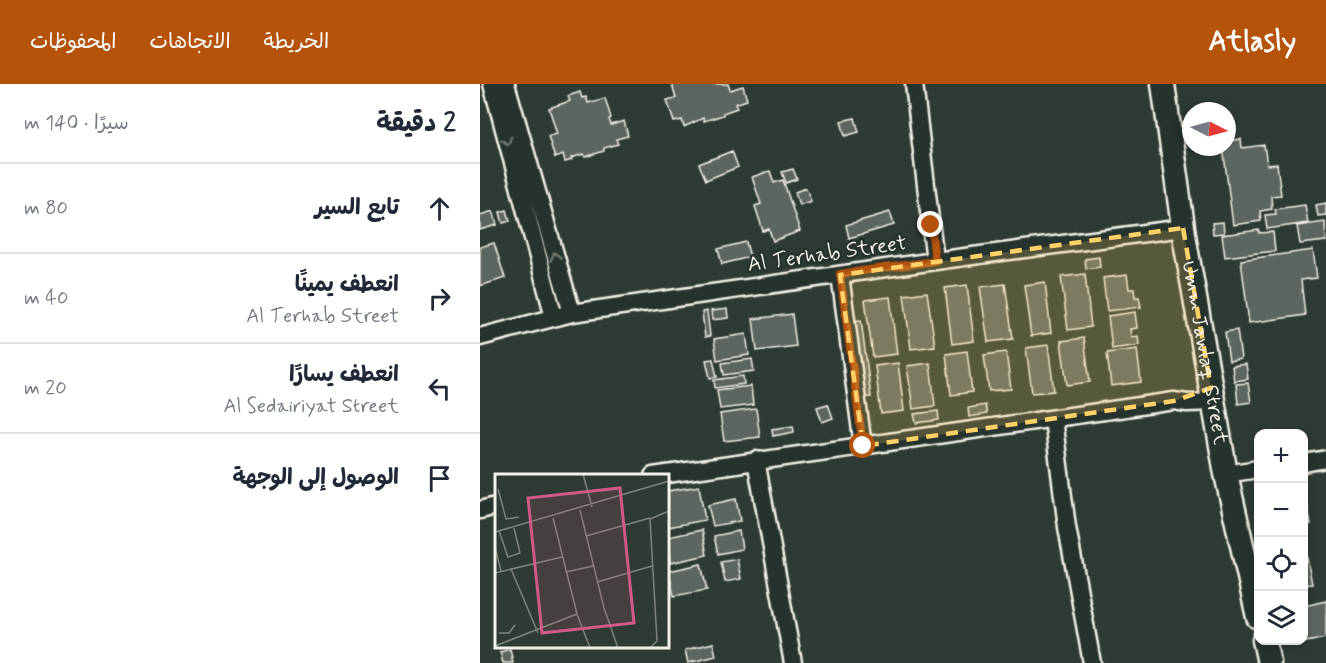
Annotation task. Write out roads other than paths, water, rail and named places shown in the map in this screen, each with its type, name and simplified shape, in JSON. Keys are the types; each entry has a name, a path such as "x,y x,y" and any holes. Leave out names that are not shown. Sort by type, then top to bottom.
{"street":[{"path":"492,84 554,317"},
{"path":"506,84 572,313"},
{"path":"914,84 935,261"},
{"name":"Umm Jawlaq Street","path":"1163,84 1183,228 1212,395 1226,474 1254,599"},
{"name":"Al Terhab Street","path":"480,337 572,313 1183,228"},
{"path":"840,274 863,446"},
{"path":"665,474 1174,401 1187,403 1212,395"},
{"path":"1053,418 1068,527 1092,663"},
{"path":"1308,462 1326,459"},
{"path":"756,460 793,663"},
{"path":"1226,474 1254,470"},
{"path":"480,510 495,506"},
{"path":"1265,645 1269,663"}]}
